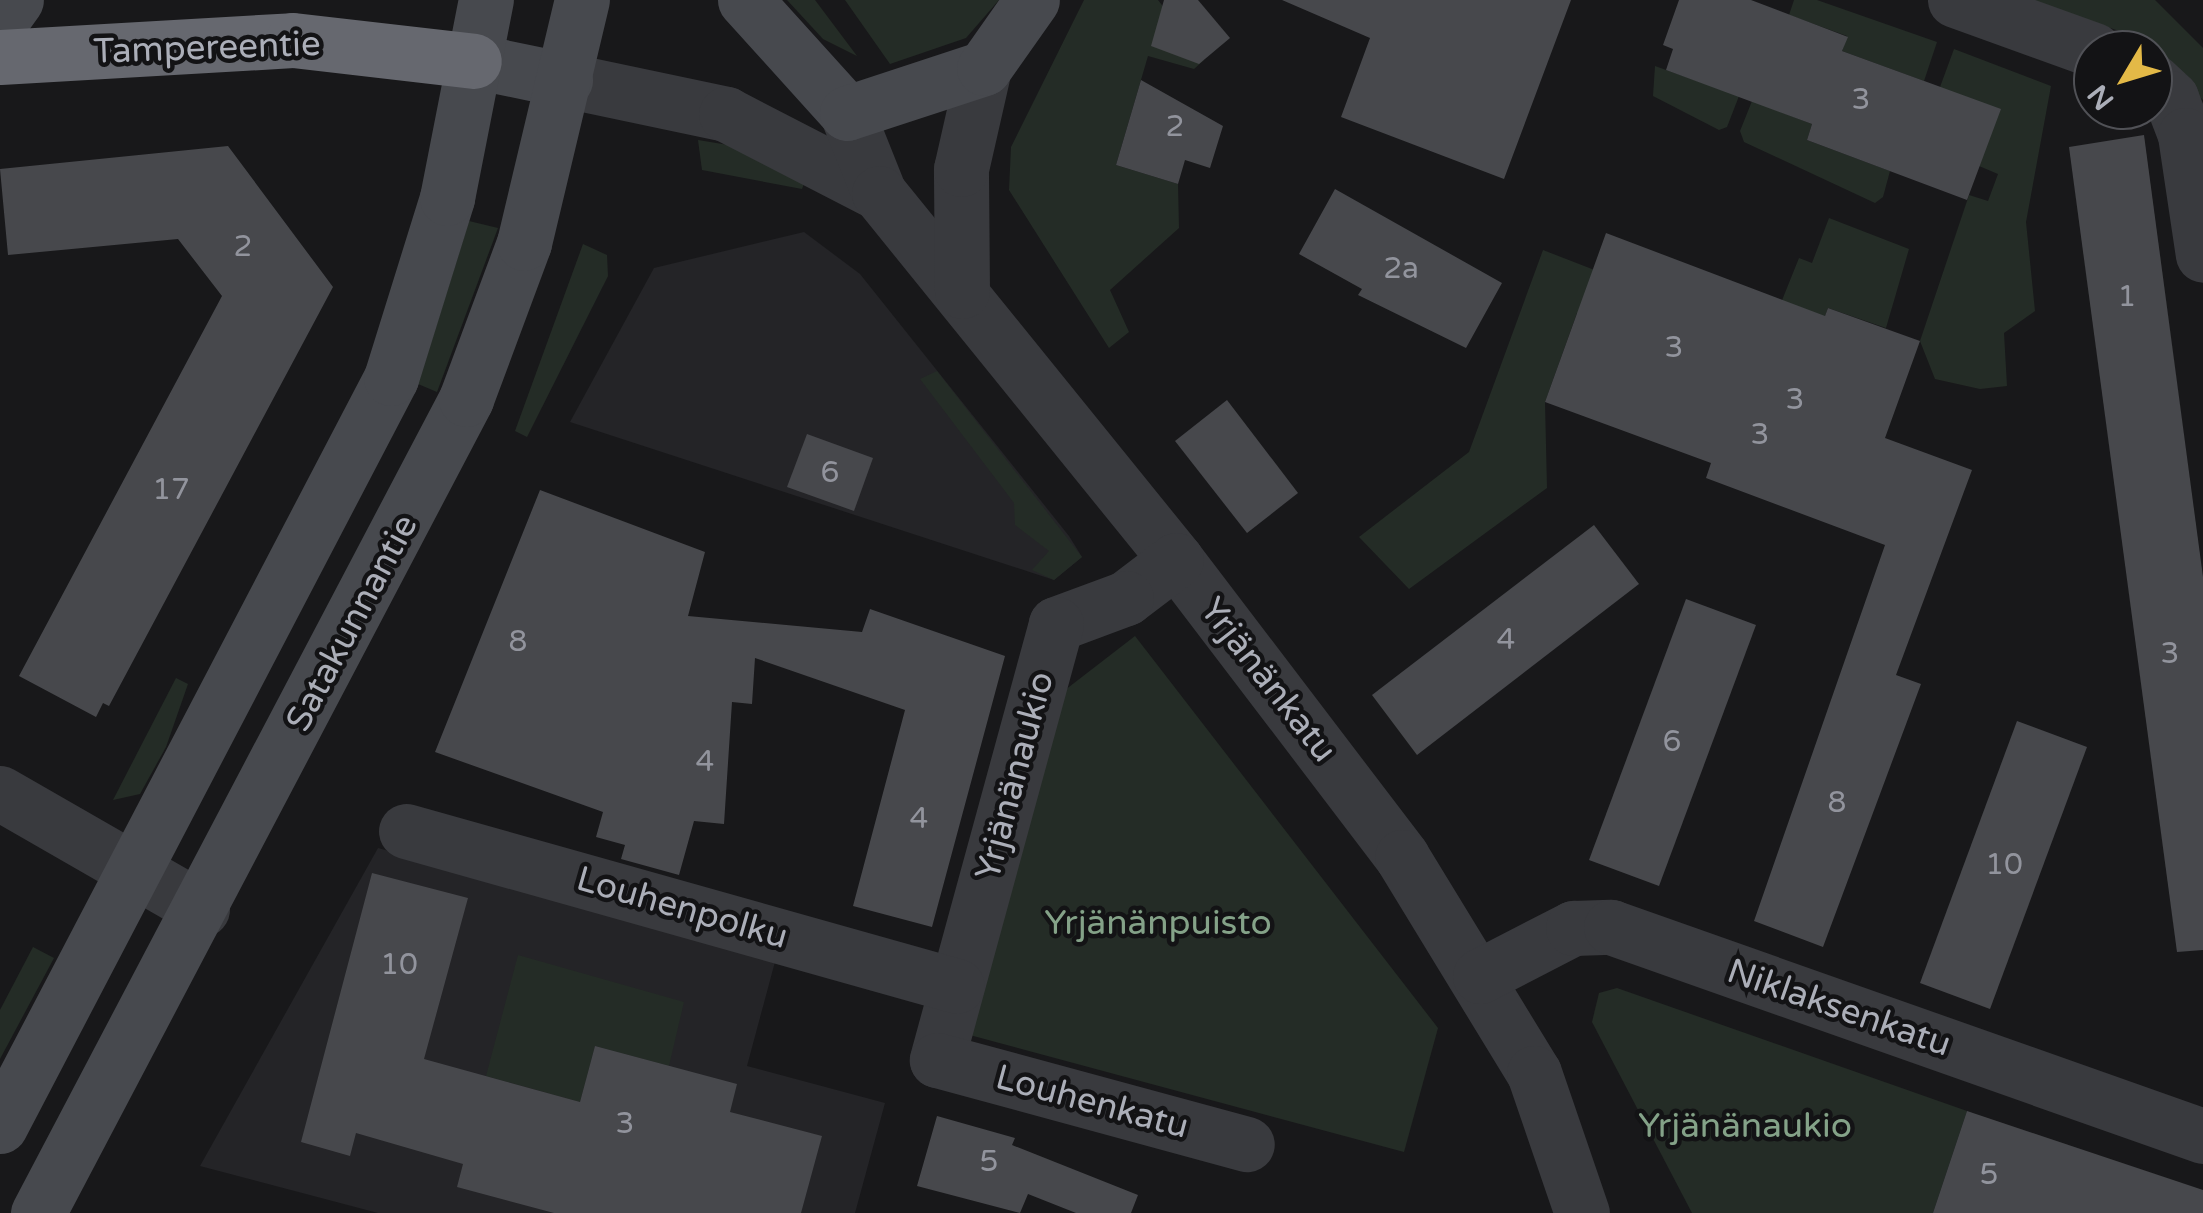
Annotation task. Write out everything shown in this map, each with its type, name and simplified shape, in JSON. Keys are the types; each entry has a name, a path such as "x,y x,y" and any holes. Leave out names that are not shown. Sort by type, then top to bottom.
{"highway":[{"name":"Tampereentie","path":"0,57 294,40 474,61"}],"main road":[{"path":"0,22 16,0"},
{"path":"0,1126 391,378 446,198 486,0"},
{"name":"Satakunnantie","path":"38,1213 202,908 466,399 524,243 582,0"},
{"name":"Yrjänänkatu","path":"745,0 847,113"},
{"path":"847,113 984,68 1032,0"},
{"path":"474,61 565,80"}],"street":[{"path":"1955,0 2073,42"},
{"path":"962,292 960,169 984,68"},
{"name":"Yrjänänkatu","path":"565,80 726,114 879,192"},
{"path":"2173,103 2185,135 2203,255"},
{"name":"Yrjänänkatu","path":"847,113 879,192 1176,560 1391,843 1480,976 1534,1072 1582,1213"},
{"name":"Yrjänänaukio","path":"937,1060 1056,624 1126,598 1176,560"},
{"path":"0,793 202,908"},
{"name":"Louhenpolku","path":"406,831 958,986"},
{"name":"Niklaksenkatu","path":"1480,976 1573,928 1611,928 2203,1136"},
{"name":"Louhenkatu","path":"937,1060 1247,1144"}],"shaded area":[{"path":"804,232 860,274 1069,536 1082,557 1054,580 570,422 654,268"},
{"path":"378,848 776,958 747,1066 885,1103 855,1213 378,1213 200,1166"}],"green space":[{"path":"787,0 815,0 857,56 823,39"},
{"path":"845,0 999,0 966,38 890,64"},
{"path":"1084,0 1158,0 1204,60 1194,69 1148,56 1116,165 1178,184 1179,228 1110,290 1129,332 1109,348 1009,190 1011,147"},
{"path":"1794,0 1817,0 1937,42 1924,81 1842,51 1847,36 1789,15"},
{"path":"2031,0 2155,0 2203,48 2203,100 2173,73 2173,30 2116,30"},
{"path":"1954,49 2051,86 2026,222 2035,311 2004,333 2007,386 1980,389 1935,379 1920,341 1969,195 1988,201 1998,174 1979,166 1940,87"},
{"path":"1655,66 1739,96 1727,127 1719,130 1653,96"},
{"path":"1752,101 1812,124 1807,140 1890,171 1883,197 1875,203 1744,142 1740,131"},
{"path":"698,140 746,148 805,181 802,189 702,170"},
{"path":"1829,218 1909,249 1886,328 1828,308 1797,393 1768,335 1799,258 1812,263"},
{"path":"469,221 498,228 437,392 418,384"},
{"path":"583,244 607,255 608,276 527,437 515,431"},
{"path":"1543,250 1682,304 1665,345 1577,313 1545,402 1547,488 1409,589 1359,537 1469,452"},
{"path":"937,371 1082,557 1054,580 1032,570 1049,551 1015,525 1014,503 920,379"},
{"name":"Yrjänänpuisto","path":"1135,636 1438,1028 1404,1152 966,1034 1056,697"},
{"path":"176,678 188,684 166,747 140,794 113,800"},
{"path":"33,947 54,958 0,1059 0,1010"},
{"path":"518,955 684,1002 669,1066 595,1046 580,1102 486,1076"},
{"name":"Yrjänänaukio","path":"1617,988 1967,1111 1933,1213 1692,1213 1592,1022 1599,993"}],"building":[{"path":"1164,0 1198,0 1230,38 1199,64 1151,46"},
{"path":"1282,0 1571,0 1504,179 1341,117 1370,38"},
{"path":"1679,0 1751,0 1848,37 1842,51 2001,109 1967,200 1807,140 1812,124 1666,70 1673,49 1663,45"},
{"path":"1141,80 1223,126 1210,168 1185,160 1178,184 1116,165"},
{"path":"2144,135 2203,577 2203,950 2177,952 2069,147"},
{"path":"228,146 333,287 109,706 103,703 96,717 19,676 222,296 178,239 8,255 0,169"},
{"path":"1335,189 1502,283 1466,348 1358,295 1362,289 1299,254"},
{"path":"1606,233 1825,316 1828,308 1920,341 1885,438 1972,470 1896,675 1921,684 1823,947 1754,921 1885,545 1706,478 1711,463 1545,402"},
{"path":"1227,400 1298,493 1247,533 1175,441"},
{"path":"807,434 873,458 854,511 787,487"},
{"path":"540,490 705,552 688,616 862,632 870,609 1005,656 932,927 853,906 905,710 755,658 752,704 732,702 724,824 694,821 679,875 621,859 625,845 596,837 603,812 435,752"},
{"path":"1594,525 1639,584 1417,755 1372,695"},
{"path":"1686,599 1756,625 1659,886 1589,860"},
{"path":"2017,721 2087,747 1990,1009 1920,983"},
{"path":"372,873 468,898 424,1059 580,1102 595,1046 737,1084 730,1112 822,1136 801,1213 554,1213 457,1187 463,1164 356,1133 350,1156 301,1142"},
{"path":"1967,1111 2203,1190 2203,1213 1933,1213"},
{"path":"937,1116 1015,1138 1012,1145 1138,1195 1131,1213 1076,1213 1028,1194 1020,1213 917,1186"}]}
